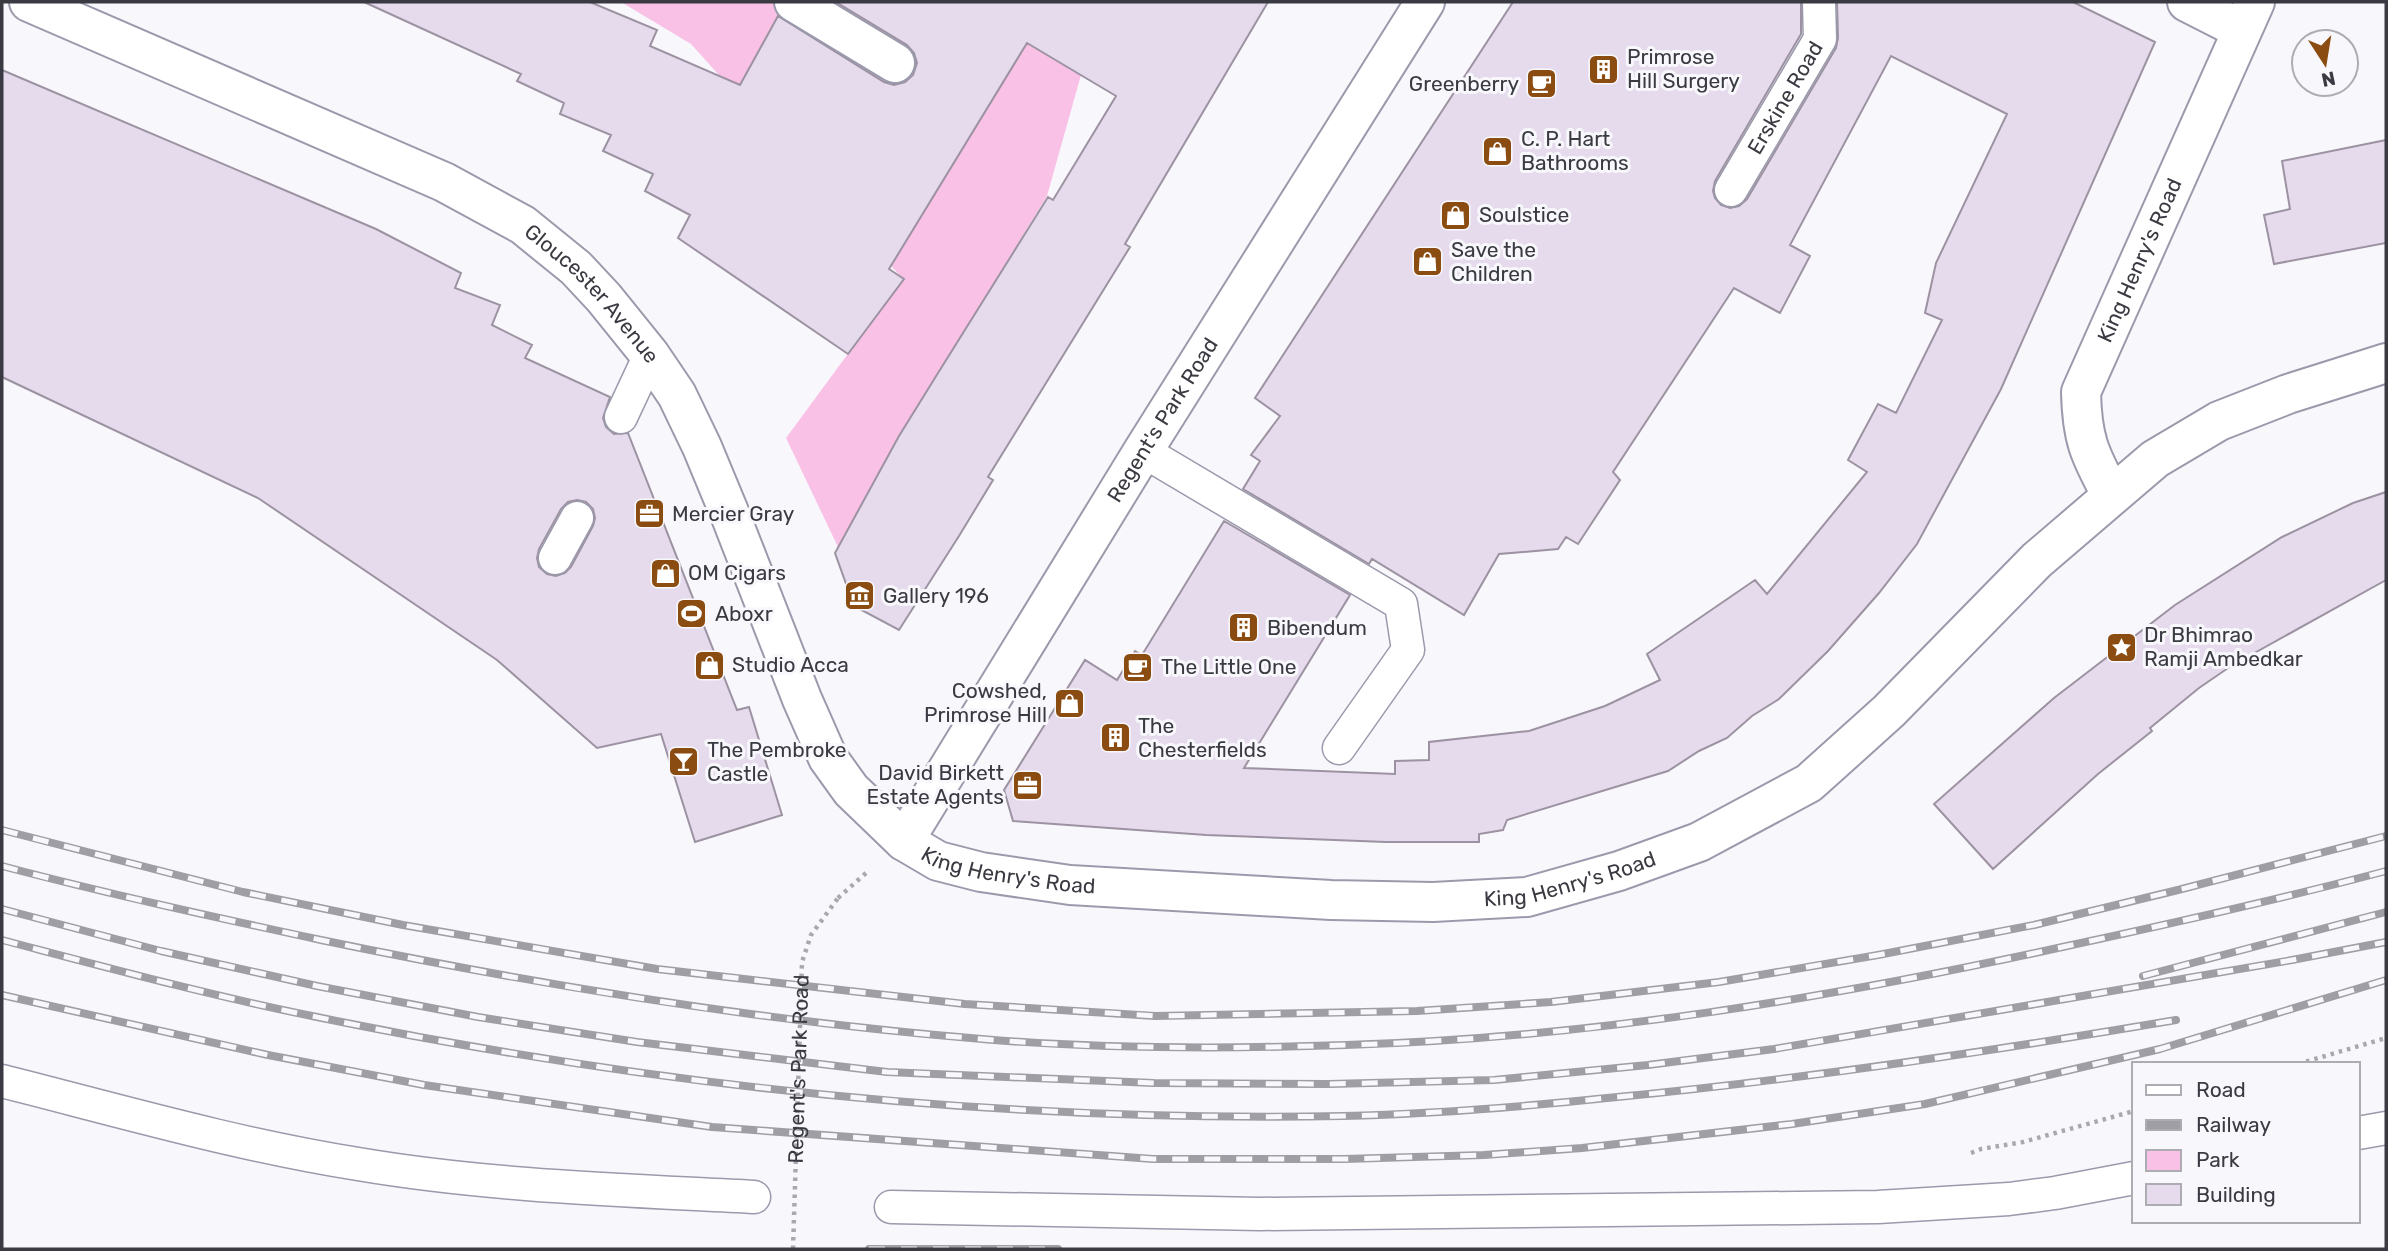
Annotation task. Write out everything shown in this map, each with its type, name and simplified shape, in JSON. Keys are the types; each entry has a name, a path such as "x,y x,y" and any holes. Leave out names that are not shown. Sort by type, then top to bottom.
{"street":[{"name":"Gloucester Avenue","path":"29,2 444,182 513,219 576,268 650,355 677,395 702,447 828,758 851,790 904,841"},
{"path":"794,2 895,63"},
{"name":"Regent's Park Road","path":"904,841 1143,451 1425,2"},
{"path":"2188,2 2249,16"},
{"name":"King Henry's Road","path":"2111,494 2092,460 2087,443 2082,425 2081,392 2249,16"},
{"name":"King Henry's Road","path":"904,841 938,861 949,864 981,872 1070,886 1331,900 1433,902 1527,897 1619,871 1699,842 1809,783 1889,711 2037,560 2155,459 2219,421 2288,394 2386,363"}],"lane":[{"name":"Erskine Road","path":"1731,190 1820,39 1819,2"},
{"path":"621,417 650,355"},
{"path":"1143,451 1401,604 1408,650 1339,748"},
{"path":"555,558 577,518"},
{"path":"2,1081 278,1149 359,1165 556,1186 754,1197"},
{"path":"2360,1133 2386,1128"},
{"path":"891,1207 1260,1214 1878,1207 2055,1194 2132,1178"}],"path":[{"name":"Regent's Park Road","path":"793,1249 802,962 811,935 838,898"},
{"path":"2305,1062 2386,1038"},
{"path":"1957,1202 1952,1167 1959,1157 1981,1149 2023,1142 2132,1112"}],"green space":[{"path":"621,2 1043,2 1058,12 1066,2 1130,2 1120,10 1081,75 1047,196 910,419 838,547 786,438 903,279 691,44"}],"building":[{"path":"364,2 590,2 657,30 650,46 740,85 778,16 884,82 894,85 905,82 913,75 917,63 914,53 907,45 836,2 1268,2 1125,244 1130,247 988,477 993,480 899,630 854,606 835,553 899,436 1048,197 1053,200 1116,96 1027,43 889,269 904,279 848,354 678,238 690,215 645,191 653,174 603,151 611,135 560,114 564,103 517,81 521,74"},
{"path":"1513,2 1801,2 1801,34 1715,181 1715,198 1721,205 1730,208 1739,206 1747,199 1836,48 1837,2 2073,2 2155,42 2001,389 1917,544 1879,593 1828,651 1779,699 1752,716 1727,738 1699,751 1668,771 1507,820 1503,830 1479,834 1479,842 1386,842 1206,835 1013,821 1004,790 1085,660 1117,680 1135,651 1142,655 1224,521 1350,595 1244,768 1395,774 1395,761 1429,760 1429,742 1529,731 1605,706 1660,680 1647,654 1755,580 1767,594 1867,472 1848,460 1878,404 1896,413 1942,320 1925,313 1936,263 2007,114 1891,56 1790,245 1810,256 1780,313 1734,288 1613,472 1620,480 1578,544 1566,537 1558,549 1499,554 1464,615 1372,559 1369,564 1243,489 1260,461 1251,455 1280,416 1255,398"},
{"path":"2,70 376,229 461,273 455,288 500,305 492,325 532,345 525,358 610,397 603,418 606,427 614,434 628,433 737,710 749,707 782,815 695,842 661,734 597,748 497,660 258,498 2,377","holes":["568,502 586,502 593,509 595,518 571,567 556,576 547,574 539,567 539,549 561,509"]},
{"path":"2386,140 2386,243 2274,264 2264,215 2290,209 2282,161"},
{"path":"2386,492 2386,580 2231,666 2199,688 2150,728 2152,731 2098,774 1993,869 1934,804 2054,698 2175,605 2282,537 2353,503"}],"railway":[{"path":"2,830 243,892 403,925 657,969 965,1004 1155,1016 1417,1011 1551,1002 1719,982 2034,925 2386,836"},
{"path":"2,866 121,896 321,940 650,1000 815,1022 982,1039 1072,1045 1209,1047 1437,1041 1528,1034 1709,1012 1978,965 2227,910 2386,871"},
{"path":"2,909 161,951 317,986 478,1017 637,1042 887,1072 1154,1083 1329,1084 1494,1080 1648,1065 1774,1049 2386,942"},
{"path":"2143,976 2386,912"},
{"path":"2,940 273,1008 439,1041 567,1062 825,1094 1084,1113 1343,1116 1509,1107 1821,1074 2176,1020"},
{"path":"2,995 268,1055 424,1085 712,1127 1153,1159 1344,1159 1484,1155 1582,1148 1792,1124 1925,1104 2160,1049 2386,980"},
{"path":"869,1249 1058,1249"}],"place":[{"name":"Primrose Hill Surgery","path":"1604,69"},
{"name":"Greenberry","path":"1542,84"},
{"name":"C. P. Hart Bathrooms","path":"1498,151"},
{"name":"Soulstice","path":"1456,215"},
{"name":"Save the Children","path":"1428,262"},
{"name":"Mercier Gray","path":"649,514"},
{"name":"OM Cigars","path":"665,573"},
{"name":"Gallery 196","path":"860,596"},
{"name":"Aboxr","path":"692,614"},
{"name":"Bibendum","path":"1244,628"},
{"name":"Dr Bhimrao Ramji Ambedkar","path":"2121,647"},
{"name":"Studio Acca","path":"709,665"},
{"name":"The Little One","path":"1138,667"},
{"name":"Cowshed, Primrose Hill","path":"1070,703"},
{"name":"The Chesterfields","path":"1115,738"},
{"name":"The Pembroke Castle","path":"684,762"},
{"name":"David Birkett Estate Agents","path":"1027,785"}]}
